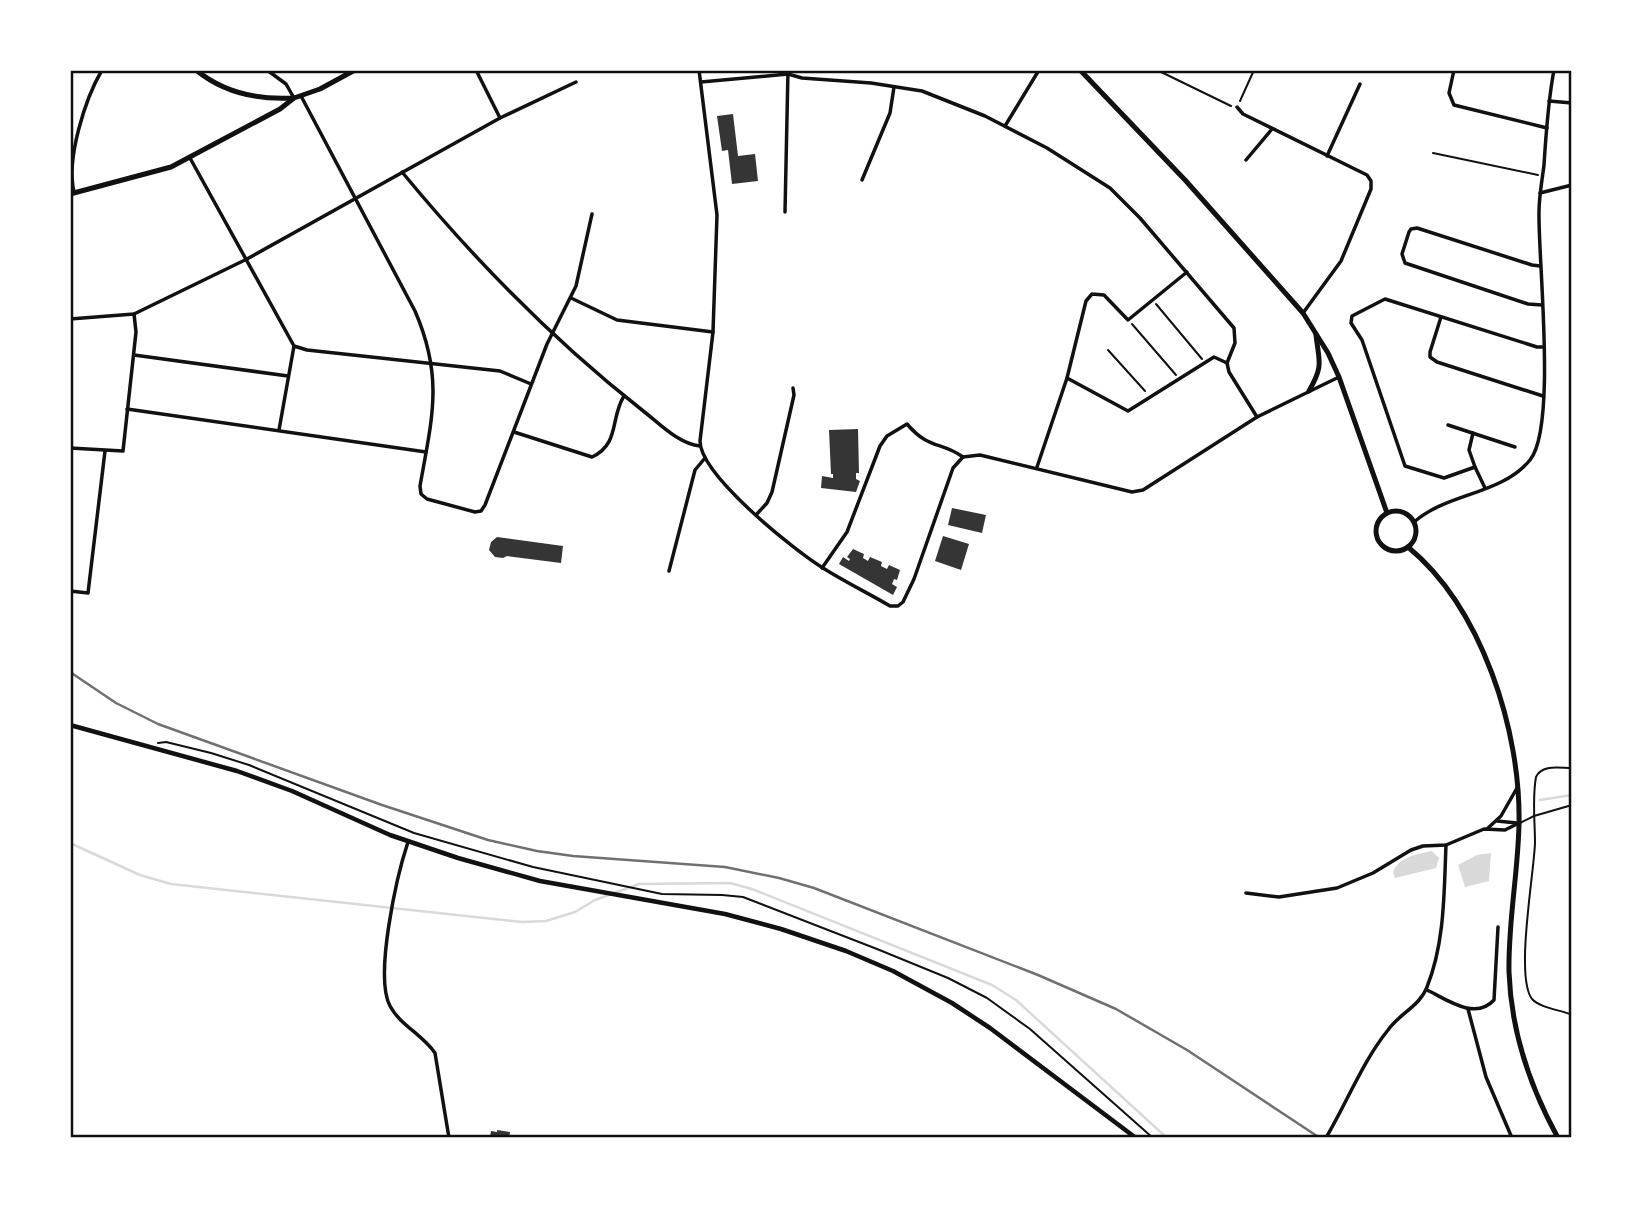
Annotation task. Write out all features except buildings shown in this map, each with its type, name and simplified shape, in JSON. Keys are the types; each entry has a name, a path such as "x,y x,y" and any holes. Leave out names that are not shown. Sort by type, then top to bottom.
{"main road":[{"path":"196,70 227,89 247,96 298,97"},
{"path":"72,193 171,167 298,97 320,89 355,70"},
{"path":"1080,70 1186,181 1303,313 1339,377 1387,513"},
{"path":"1308,391 1321,363 1316,332"},
{"path":"1387,513 1406,513 1414,522 1416,535 1408,547 1402,550 1389,550 1376,535 1378,522 1387,513"},
{"path":"1408,547 1431,569 1456,602 1479,646 1500,700 1510,737 1519,823 1510,922 1509,972 1512,1002 1526,1067 1558,1138"}],"street":[{"path":"72,193 71,179 76,145 90,93 102,70"},
{"path":"267,70 298,97 355,198 426,335 435,386 419,486 421,494 427,499 475,512 481,511 485,505 547,344 571,298 583,260 592,214"},
{"path":"476,70 500,118"},
{"path":"699,70 717,215 713,332 700,446 705,458 756,515 822,568 890,606 898,606 903,602 914,579 953,468 962,457"},
{"path":"1005,126 1039,70"},
{"path":"1454,70 1449,93 1454,105 1547,128"},
{"path":"1414,522 1430,510 1485,488 1521,469 1532,457 1539,433 1544,396 1540,193 1554,70"},
{"path":"701,82 788,72 802,78 922,91 985,116 1047,148 1110,188 1140,218 1234,328 1235,343 1227,363 1229,372 1257,417"},
{"path":"785,212 788,72"},
{"path":"70,319 134,314 247,259 500,118 576,82"},
{"path":"1327,156 1360,84"},
{"path":"862,180 890,113 894,86"},
{"path":"1549,102 1572,103"},
{"path":"1237,107 1243,114 1367,176 1371,181 1371,189 1340,261 1303,313"},
{"path":"1246,160 1272,129"},
{"path":"190,158 293,345 279,430"},
{"path":"402,172 432,208 554,333 624,396 683,441 700,446"},
{"path":"1540,193 1572,185"},
{"path":"1540,266 1417,228 1409,232 1402,254 1405,263 1528,304 1542,305"},
{"path":"1037,467 1067,378 1086,301 1092,294 1104,295 1128,320 1187,272"},
{"path":"571,298 617,320 713,332"},
{"path":"1475,467 1444,478 1405,466 1362,341 1351,323 1352,316 1359,310 1385,299 1544,348"},
{"path":"70,448 123,451 136,332 134,314"},
{"path":"1441,316 1430,357 1437,362 1544,396"},
{"path":"293,345 307,350 500,371 531,384"},
{"path":"133,355 288,376"},
{"path":"1067,378 1128,411 1214,357 1227,363"},
{"path":"822,568 846,532 880,446 887,436 907,424 927,443 962,457 980,455 1132,492 1143,490 1257,417 1339,377"},
{"path":"756,515 767,503 772,492 794,395 793,388"},
{"path":"514,432 592,457 604,451 609,442 624,396"},
{"path":"127,409 426,452"},
{"path":"1448,425 1515,447"},
{"path":"1474,433 1469,450 1485,488"},
{"path":"70,591 88,593 105,451"},
{"path":"669,571 695,470 705,458"},
{"path":"70,725 237,771 292,791 408,842 458,858 540,881 725,914 846,951 892,971 952,1003 990,1028 1136,1138"},
{"path":"1246,893 1279,897 1337,888 1373,873 1411,850 1423,846 1447,845 1488,828 1505,810 1517,788"},
{"path":"1496,821 1519,823"},
{"path":"1488,828 1505,830 1519,823"},
{"path":"408,842 392,913 384,989 391,1007 435,1053 449,1138"},
{"path":"1327,1136 1388,1028 1414,1006 1427,990 1438,952 1443,917 1447,845"},
{"path":"1427,990 1468,1009 1486,1006 1494,1000 1498,927"},
{"path":"1468,1009 1486,1077 1512,1138"}],"lane":[{"path":"1572,768 1546,768 1539,771 1535,782 1535,844 1525,964 1526,984 1531,998 1537,1003 1572,1015"},
{"path":"1519,823 1572,805"}],"path":[{"path":"1157,70 1226,105 1237,107 1254,70"},
{"path":"1433,153 1543,176"},
{"path":"1153,300 1205,362"},
{"path":"1128,320 1179,379"},
{"path":"1108,350 1151,397"},
{"path":"414,834 533,867 647,890"}],"shaded area":[{"path":"1432,851 1439,858 1436,868 1395,878 1393,872 1400,863 1409,857"},
{"path":"1491,853 1489,881 1465,887 1458,865 1477,855"}],"waterway":[{"path":"1540,800 1572,795"},
{"path":"70,843 140,875 171,884 522,922 546,921 575,912 595,900 639,884 730,883 752,889 992,985 1016,1000 1167,1138"}],"railway":[{"path":"70,672 116,703 158,724 382,805 488,840 573,856 725,867 814,888 1038,975 1116,1009 1187,1050 1320,1138"}]}
